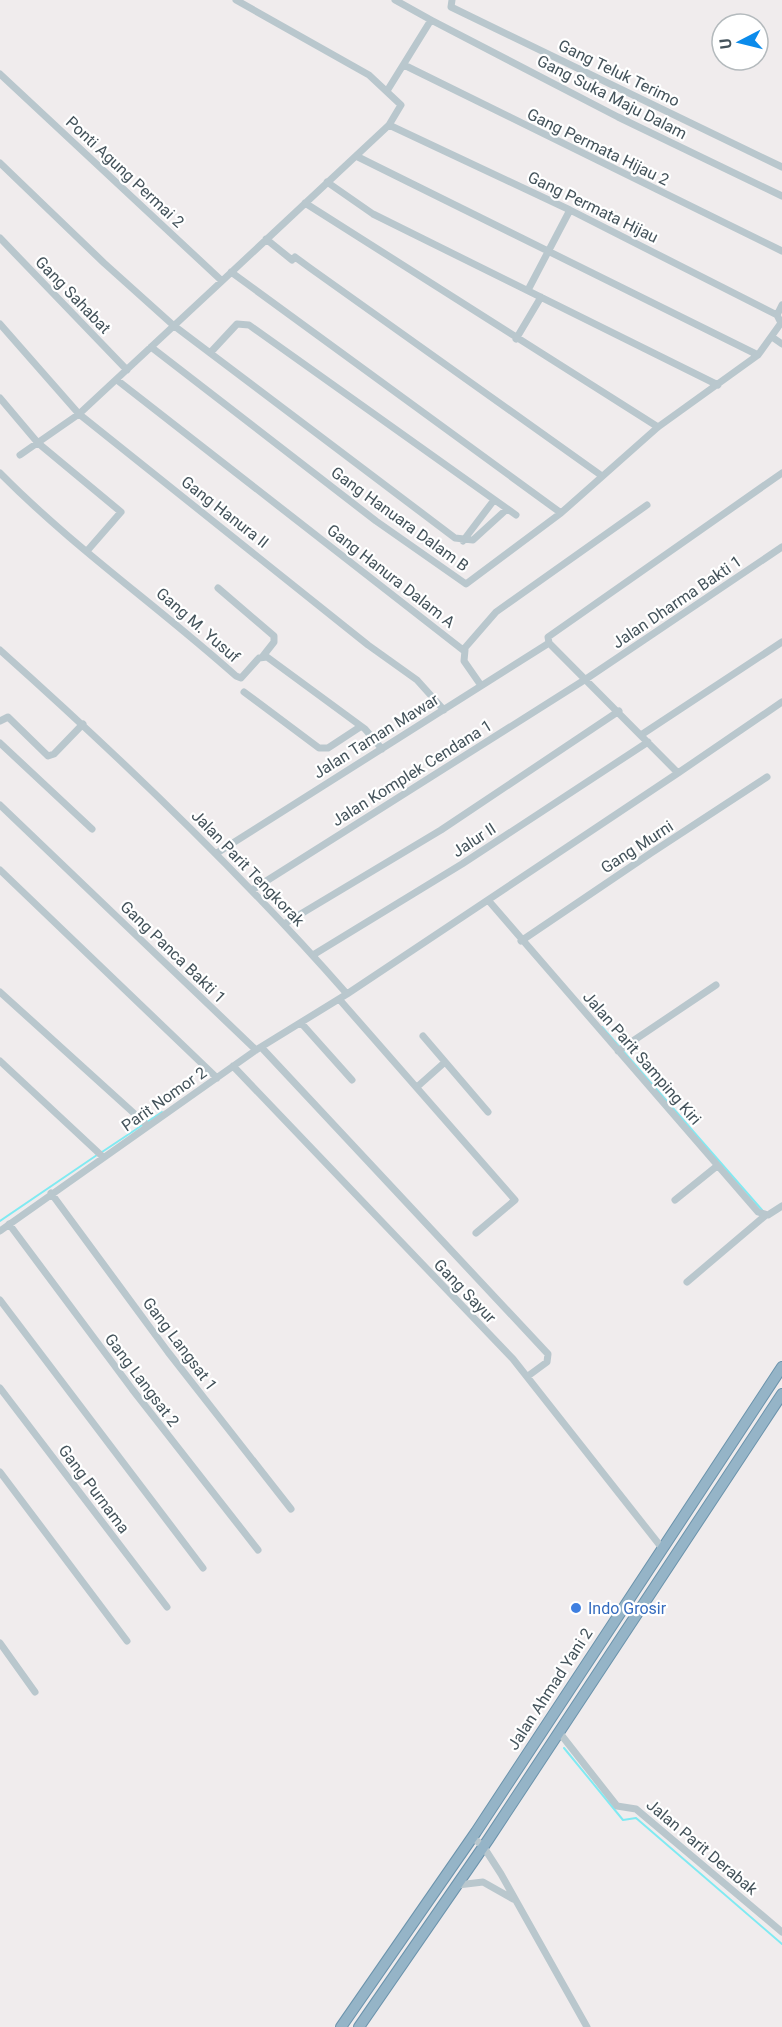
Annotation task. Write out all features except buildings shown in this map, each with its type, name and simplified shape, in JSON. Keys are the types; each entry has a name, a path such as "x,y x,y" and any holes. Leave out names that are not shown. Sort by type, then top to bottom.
{"highway":[{"name":"Jalan Ahmad Yani 2","path":"341,2027 472,1837 782,1367"},
{"name":"Jalan Ahmad Yani 2","path":"359,2027 483,1846 782,1394"},
{"path":"722,1460 733,1469"}],"street":[{"path":"20,455 79,414 117,380 327,182 358,157 389,125 401,105 369,75 236,0"},
{"name":"Gang Suka Maju Dalam","path":"395,0 618,117 782,195"},
{"name":"Gang Teluk Terimo","path":"452,0 451,8 782,167"},
{"path":"387,91 431,20"},
{"name":"Gang Permata Hijau 2","path":"404,65 782,251"},
{"name":"Ponti Agung Permai 2","path":"0,74 222,281"},
{"name":"Gang Permata Hijau","path":"389,125 570,210 778,318"},
{"path":"358,157 758,355"},
{"path":"0,163 104,263 174,325 455,538 463,541 473,540 507,510"},
{"path":"327,182 373,214 718,385"},
{"path":"305,203 658,427"},
{"path":"528,290 570,210"},
{"name":"Gang Sahabat","path":"0,238 127,370"},
{"path":"266,239 292,260 295,257 602,476"},
{"path":"231,272 561,513"},
{"path":"516,339 541,297"},
{"name":"Gang Hanuara Dalam B","path":"151,347 376,521 464,584 561,513 658,427 758,355 772,337 782,305"},
{"name":"Gang Hanura II","path":"0,324 79,414 368,645 417,680 444,710"},
{"path":"210,353 237,324 249,325 516,515"},
{"path":"772,337 782,344"},
{"name":"Gang Hanura Dalam A","path":"117,380 465,650 496,612 647,505"},
{"path":"0,398 38,443 121,512 87,551"},
{"name":"Gang M. Yusuf","path":"0,473 42,515 163,612 236,676 241,678 245,676 263,656 369,733 382,749"},
{"name":"Jalan Taman Mawar","path":"217,853 444,710 480,684 549,643 550,635 782,473"},
{"path":"463,541 494,500"},
{"name":"Jalan Dharma Bakti 1","path":"586,679 782,547"},
{"path":"218,588 274,636 274,642 263,656"},
{"path":"641,735 782,642"},
{"path":"549,643 678,773"},
{"name":"Jalan Parit Tengkorak","path":"0,650 83,724 217,853 347,994"},
{"path":"465,650 464,661 480,684"},
{"name":"Jalan Komplek Cendana 1","path":"252,890 586,679"},
{"path":"244,692 319,748 328,748 360,727"},
{"path":"347,994 782,702"},
{"path":"284,924 441,830 619,711"},
{"path":"0,722 8,717 48,756 54,754 83,724"},
{"name":"Jalur II","path":"313,955 462,864 648,742"},
{"path":"0,743 92,828"},
{"name":"Gang Murni","path":"521,941 767,777"},
{"name":"Gang Panca Bakti 1","path":"0,805 259,1049 548,1354 547,1362 528,1376"},
{"path":"0,870 217,1078"},
{"name":"Jalan Parit Samping Kiri","path":"488,900 521,941 622,1049 717,1166 758,1212 766,1215"},
{"path":"622,1049 716,985"},
{"path":"0,992 148,1126"},
{"name":"Parit Nomor 2","path":"0,1231 233,1066 347,994"},
{"path":"339,999 515,1200 476,1233"},
{"path":"302,1024 352,1080"},
{"path":"423,1036 488,1112"},
{"path":"0,1062 103,1157"},
{"path":"417,1087 445,1062"},
{"name":"Gang Sayur","path":"233,1066 528,1376 662,1548"},
{"path":"675,1200 717,1166"},
{"name":"Gang Langsat 1","path":"51,1193 168,1352 291,1509"},
{"path":"687,1282 766,1215 781,1207"},
{"name":"Gang Langsat 2","path":"9,1224 159,1425 258,1550"},
{"path":"0,1300 202,1568"},
{"name":"Gang Purnama","path":"0,1388 167,1607"},
{"path":"0,1472 128,1641"},
{"path":"0,1643 35,1692"},
{"name":"Jalan Parit Derabak","path":"559,1732 617,1806 636,1809 782,1932"},
{"path":"472,1837 483,1846 587,2027"},
{"path":"456,1886 471,1881 483,1882 515,1901"}],"waterway":[{"path":"602,1027 762,1210"},
{"path":"102,1152 162,1112"},
{"path":"0,1221 97,1155"},
{"path":"564,1748 623,1820 636,1818 782,1944"}],"place":[{"name":"Indo Grosir","path":"576,1608"}]}
